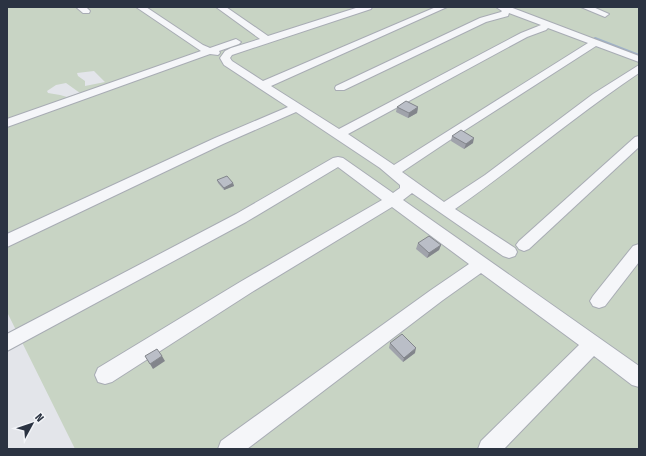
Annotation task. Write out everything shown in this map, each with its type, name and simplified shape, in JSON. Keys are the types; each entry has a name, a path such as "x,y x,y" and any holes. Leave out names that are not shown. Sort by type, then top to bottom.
{"street":[{"path":"140,7 200,47 226,55 264,37 342,9 368,7"},
{"path":"220,7 264,37"},
{"path":"263,85 443,7"},
{"path":"585,7 605,14"},
{"path":"507,8 639,59"},
{"path":"507,8 578,28"},
{"path":"340,88 483,20 505,14 507,8"},
{"path":"339,134 524,35 543,28 546,24"},
{"path":"7,123 210,51 264,37"},
{"path":"393,172 595,43"},
{"path":"226,55 225,58 228,63 339,134 444,209 509,252"},
{"path":"444,209 490,178 596,96 639,68"},
{"path":"7,241 219,141 296,107"},
{"path":"524,245 639,140"},
{"path":"7,343 241,218 336,162 341,162 639,378"},
{"path":"105,375 246,287 393,200 407,190 407,183"},
{"path":"599,301 639,250"},
{"path":"229,449 482,264"},
{"path":"489,449 592,344"}],"green space":[{"path":"7,7 639,7 639,449 75,449 7,312","holes":["94,71 105,82 85,86 85,81 78,76 77,73","66,83 80,93 67,97 48,93 47,91 56,85"]}],"building":[{"path":"406,101 418,107 409,113 397,107"},
{"path":"461,130 474,138 466,144 452,136"},
{"path":"227,176 233,183 224,188 217,180"},
{"path":"429,236 441,245 429,253 418,243"},
{"path":"402,334 416,348 404,358 390,343"},
{"path":"157,349 162,356 150,364 145,356"}],"waterway":[{"path":"595,38 639,55"}]}
